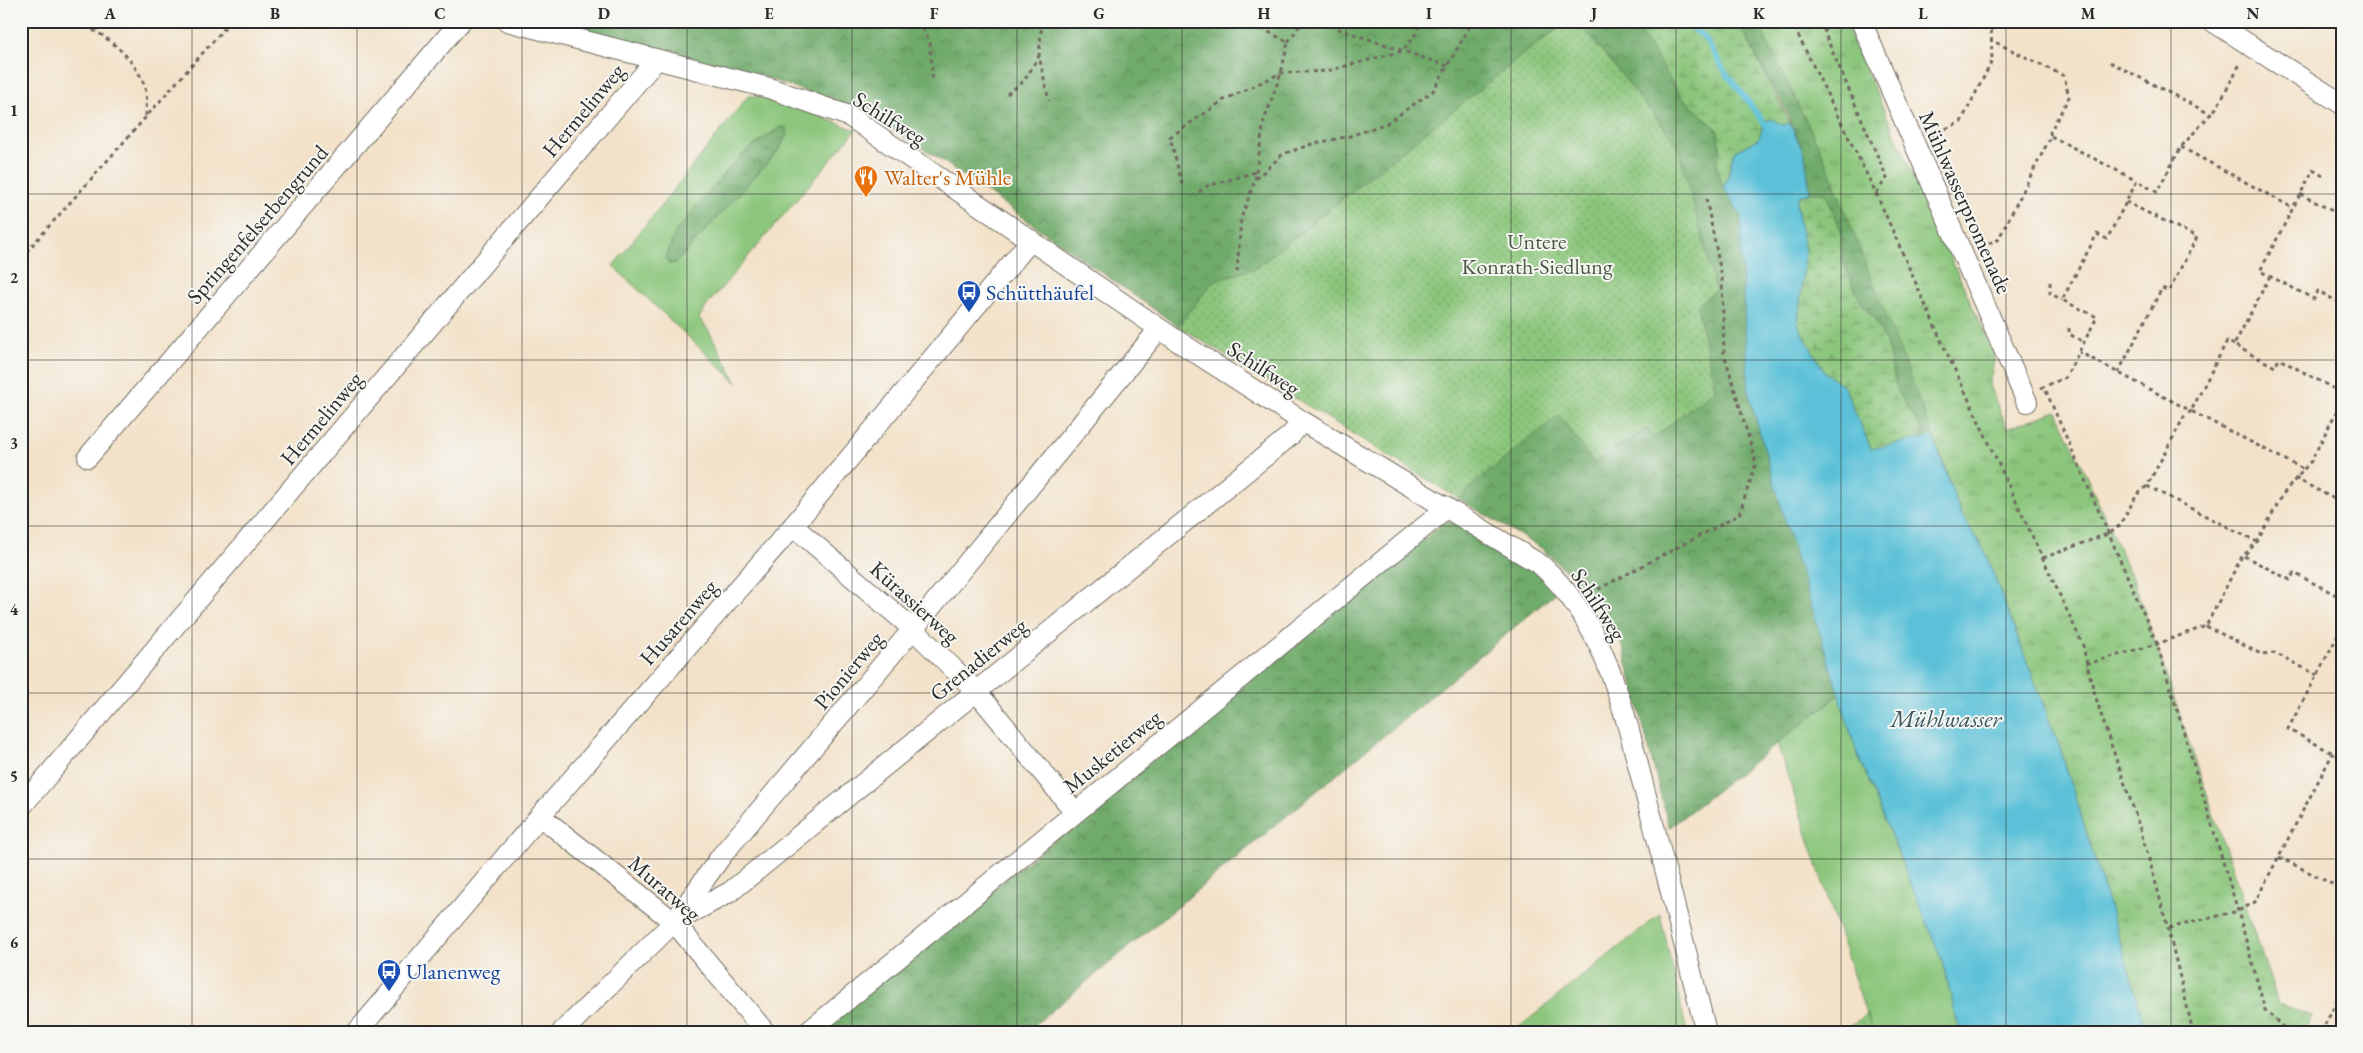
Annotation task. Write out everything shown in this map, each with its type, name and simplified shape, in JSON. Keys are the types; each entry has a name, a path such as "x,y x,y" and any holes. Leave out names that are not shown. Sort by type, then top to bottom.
{"street":[{"name":"Springenfelserbengrund","path":"88,457 461,21"},
{"name":"Schilfweg","path":"507,21 769,88 848,116 1159,329 1302,421 1541,565 1558,581 1575,602 1601,647 1616,686 1677,914 1706,1032"},
{"name":"Mühlwasserpromenade","path":"1861,21 2025,398"},
{"path":"2212,21 2342,104"},
{"name":"Hermelinweg","path":"21,807 656,60"},
{"name":"Husarenweg","path":"360,1030 540,816 793,526 1031,240"},
{"name":"Pionierweg","path":"562,1032 674,922 722,855 913,630 1159,329"},
{"name":"Grenadierweg","path":"674,922 730,892 1292,435 1302,421"},
{"name":"Musketierweg","path":"808,1032 1435,518 1445,506"},
{"name":"Kürassierweg","path":"793,526 913,630 976,691 1075,812"},
{"name":"Muratweg","path":"540,816 674,922 765,1032"}],"path":[{"path":"22,21 33,25 62,23 83,26 102,36 123,52 146,91 146,116"},
{"path":"90,21 102,36"},
{"path":"21,258 231,21"},
{"path":"918,21 930,43 933,81"},
{"path":"1042,21 1039,56 1049,101"},
{"path":"1247,21 1288,42"},
{"path":"1237,272 1241,219 1255,180 1264,121 1281,73 1288,42 1303,21"},
{"path":"1315,21 1448,66"},
{"path":"1182,184 1170,137 1224,100 1281,73 1327,71 1403,51 1417,32 1420,21"},
{"path":"1255,180 1283,154 1312,144 1350,136 1387,123 1433,90 1473,21"},
{"path":"1791,21 1876,193 1940,338 2083,645 2092,687 2139,826 2169,928 2193,1032"},
{"path":"1823,21 1825,34 1887,178 1876,193"},
{"path":"1931,135 1961,122 1992,60 1991,21"},
{"path":"1981,246 1998,240 2051,136 2050,132 2069,96 2064,76 1991,40"},
{"path":"1007,94 1024,81 1039,56"},
{"path":"2051,136 2157,192 2181,147 2212,116 2243,59"},
{"path":"2110,62 2212,116"},
{"path":"2181,147 2293,208"},
{"path":"2323,176 2314,170 2260,271 2314,299 2318,291 2342,304"},
{"path":"1199,192 1207,186 1256,172"},
{"path":"2062,300 2097,234 2107,239 2137,181"},
{"path":"2300,194 2342,216"},
{"path":"1575,602 1738,515 1756,463 1724,353 1722,278 1706,198"},
{"path":"2118,373 2162,288 2168,292 2197,237 2126,202"},
{"path":"2234,345 2270,276"},
{"path":"2025,398 2066,377 2097,317 2050,293 2050,282"},
{"path":"2069,328 2068,334 2084,342"},
{"path":"2043,558 2110,533 2119,526 2137,495 2147,486 2184,416 2191,411 2227,341 2275,366 2279,359 2342,393"},
{"path":"2079,352 2303,469"},
{"path":"2044,387 2110,533 2157,644 2238,911 2264,1010 2283,1026 2305,1031 2316,1029"},
{"path":"2086,664 2157,644 2206,626 2244,556 2257,542 2283,494 2311,461 2342,401"},
{"path":"2295,478 2342,503"},
{"path":"2147,486 2257,542"},
{"path":"2244,556 2290,580 2294,573 2342,598"},
{"path":"2206,626 2261,654 2275,653 2317,675"},
{"path":"2342,628 2288,729 2342,758"},
{"path":"2169,928 2238,911 2255,902 2333,753"},
{"path":"2279,857 2342,889"},
{"path":"2321,1032 2342,992"}],"green space":[{"path":"547,21 1569,21 1534,46 1256,268 1214,281 1178,326 934,155 862,111 764,77"},
{"name":"Untere Konrath-Siedlung","path":"1569,21 1578,21 1677,144 1716,290 1697,305 1715,389 1653,438 1647,428 1594,463 1559,415 1477,481 1459,499 1178,326 1214,281 1256,268 1534,46"},
{"path":"1578,21 1633,21 1681,96 1717,129 1721,151 1717,160 1717,169 1723,187 1741,215 1741,253 1749,395 1789,534 1839,695 1669,828 1623,647 1600,602 1541,548 1459,499 1477,481 1559,415 1594,463 1647,428 1715,389 1697,305 1677,144"},
{"path":"1633,21 1738,21 1790,123 1783,125 1764,122 1760,138 1734,152 1723,187 1717,169 1717,160 1721,151 1717,129 1681,96"},
{"path":"1738,21 1758,21 1824,157 1941,426 1933,436 1921,440 1922,430 1898,392 1886,342 1875,320 1859,299 1842,260 1841,230 1825,193 1810,193 1805,156 1787,113"},
{"path":"1757,21 1844,21 1995,356 1989,385 2007,428 2057,411 2135,584 2279,1005 2312,1016 2305,1032 2146,1032 2132,980 2061,751 1985,552 1960,512 1942,459 1824,157"},
{"path":"749,95 786,104 856,130 708,304 699,318 709,331 737,383 613,266","holes":["780,127 681,258 723,175 745,152"]},
{"path":"781,127 786,128 787,135 779,150 676,263 669,264 666,258 675,232 745,152"},
{"path":"1810,193 1825,193 1841,230 1842,260 1859,299 1875,320 1886,342 1898,392 1922,430 1921,440 1871,449 1844,386 1825,373 1798,325 1805,252 1796,202 1799,196"},
{"path":"1446,521 1458,523 1528,564 1557,592 1026,1032 818,1032"},
{"path":"1839,695 1856,750 1942,960 1960,1032 1874,1032 1866,1014 1777,743"},
{"path":"1660,914 1687,1032 1513,1032"},
{"path":"1866,1014 1874,1032 1844,1032"}],"water":[{"name":"Mühlwasser","path":"1771,119 1783,125 1790,123 1805,156 1810,193 1799,196 1796,202 1805,252 1798,325 1825,373 1844,386 1871,449 1933,436 1960,512 1985,552 2061,751 2132,980 2146,1032 1960,1032 1942,960 1856,750 1789,534 1749,395 1741,253 1741,215 1723,187 1734,152 1759,138 1764,122"}],"waterway":[{"name":"Mühlwasser","path":"1683,21 1704,37 1724,70 1768,128"}],"place":[{"name":"Walter's Mühle","path":"866,198"},
{"name":"Schütthäufel","path":"969,313"},
{"name":"Ulanenweg","path":"389,992"}]}
